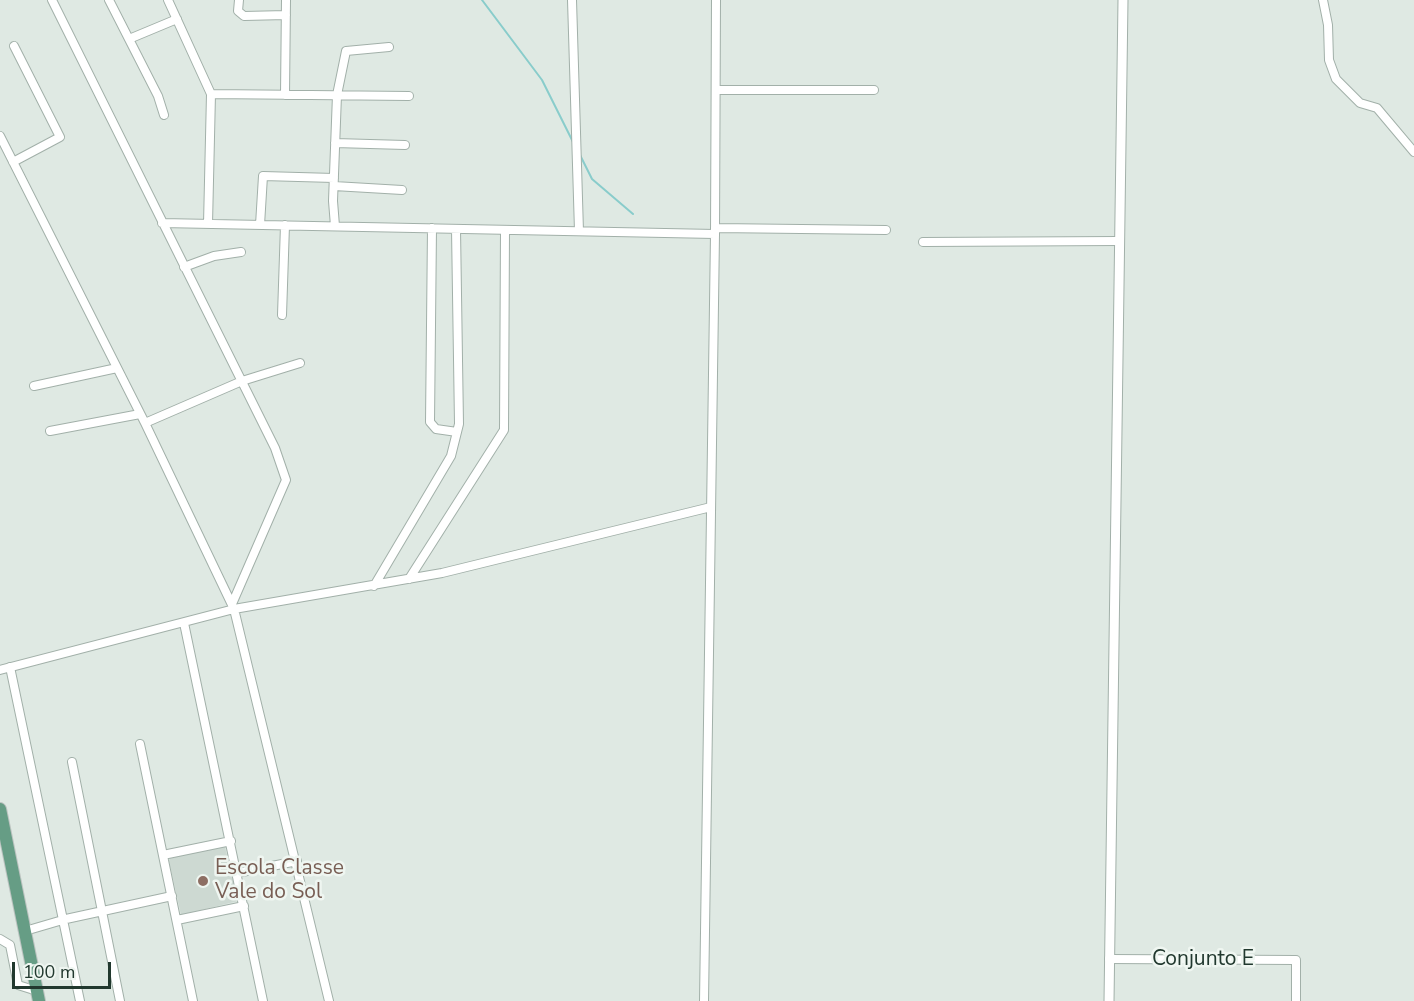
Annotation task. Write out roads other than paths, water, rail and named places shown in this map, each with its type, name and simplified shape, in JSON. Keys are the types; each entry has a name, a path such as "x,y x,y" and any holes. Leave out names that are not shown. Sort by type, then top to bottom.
{"main road":[{"path":"0,809 38,996"}],"street":[{"path":"52,0 275,448 286,480 233,607"},
{"path":"109,0 158,96 164,116"},
{"path":"168,0 212,94 208,224"},
{"path":"239,0 238,11 244,16 286,15"},
{"path":"285,95 286,0"},
{"path":"572,0 579,231"},
{"path":"704,1001 716,231 716,0"},
{"path":"1109,1001 1123,0"},
{"path":"1323,0 1328,25 1329,60 1336,78 1360,103 1377,108 1414,152"},
{"path":"129,39 177,19"},
{"path":"13,162 60,137 14,46"},
{"path":"335,226 337,95 346,51 389,47"},
{"path":"716,90 874,90"},
{"path":"212,94 409,96"},
{"path":"0,136 145,423 233,607 297,861 329,1001"},
{"path":"335,143 405,145"},
{"path":"260,225 263,176 402,190"},
{"path":"162,223 579,231 886,231"},
{"path":"282,315 285,225"},
{"path":"432,228 430,422 436,429 457,432"},
{"path":"374,586 451,456 459,424 456,229"},
{"path":"409,579 504,430 505,230"},
{"path":"923,242 1119,241"},
{"path":"184,267 214,256 241,252"},
{"path":"145,423 242,381 300,363"},
{"path":"34,386 117,369"},
{"path":"50,431 140,414"},
{"path":"0,670 184,623 233,607 409,579 711,507"},
{"path":"184,623 263,1001"},
{"path":"10,668 80,1001"},
{"path":"140,744 193,1001"},
{"path":"72,762 120,1001"},
{"path":"163,855 231,841"},
{"path":"237,873 297,861"},
{"path":"25,931 172,896"},
{"path":"177,920 244,906"},
{"path":"0,939 10,945 15,981 22,988 38,996"},
{"name":"Conjunto E","path":"1109,959 1296,960 1296,1001"}],"waterway":[{"path":"482,0 542,80 573,142"},
{"path":"580,155 592,179 633,214"}],"place":[{"name":"Escola Classe Vale do Sol","path":"203,881"}]}
